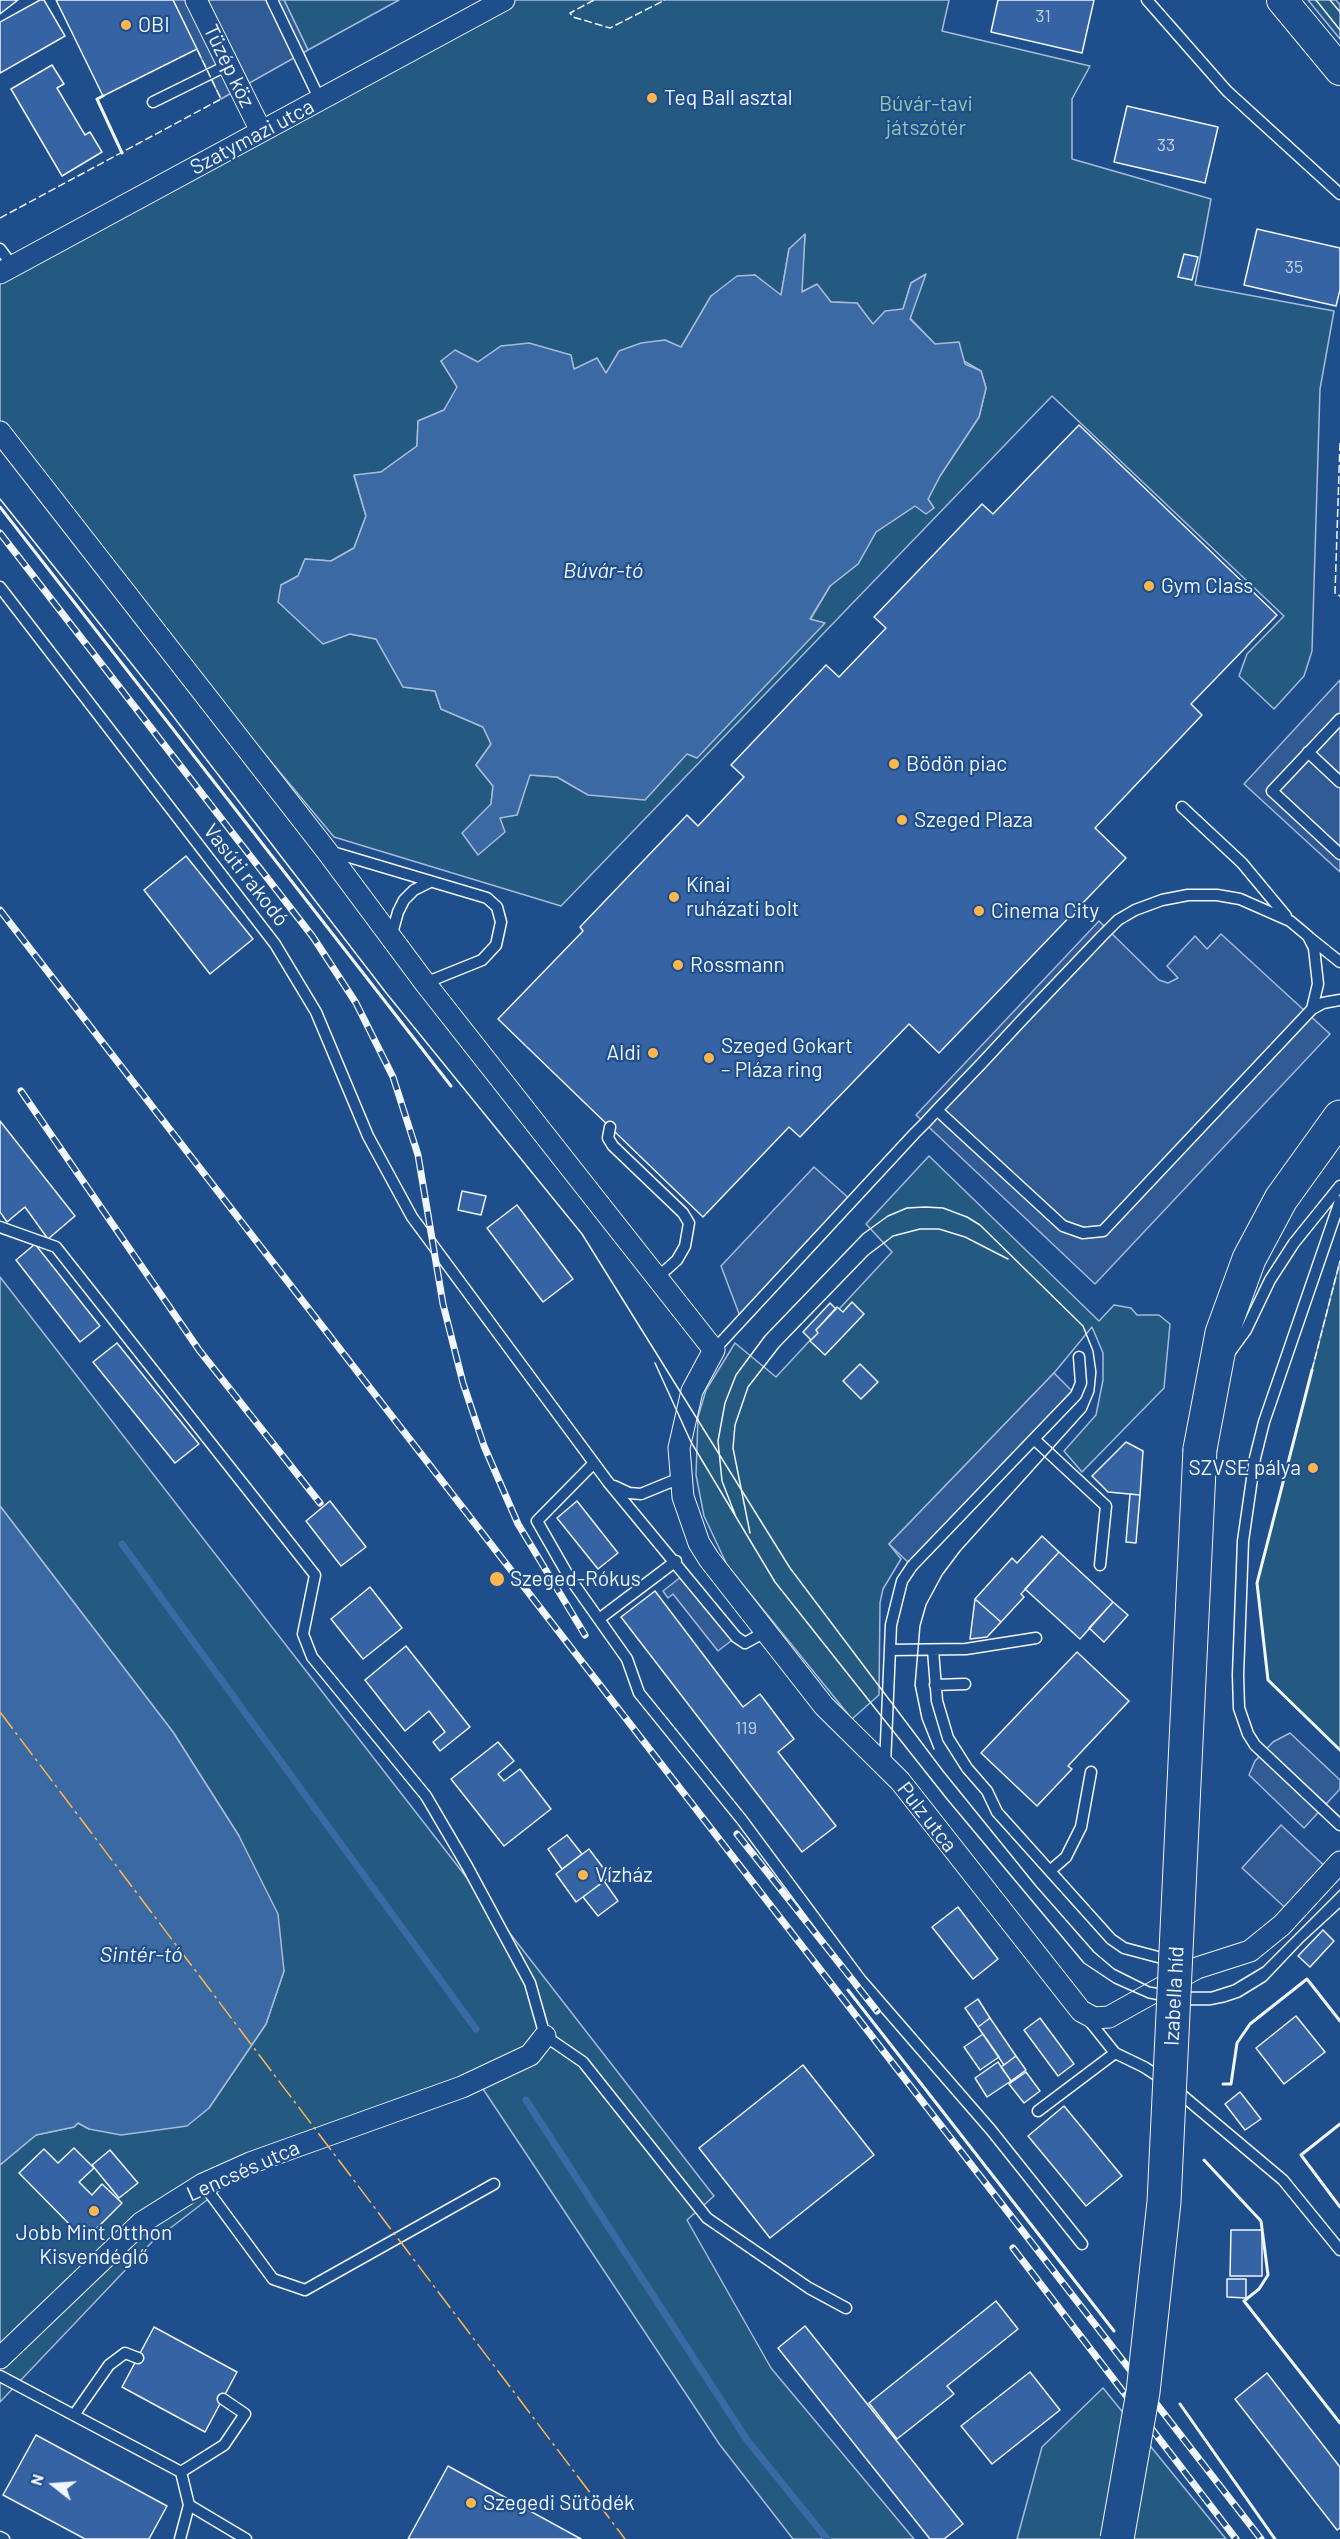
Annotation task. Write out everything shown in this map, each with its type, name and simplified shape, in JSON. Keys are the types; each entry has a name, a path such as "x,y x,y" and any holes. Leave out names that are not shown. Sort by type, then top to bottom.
{"main road":[{"path":"1282,0 1340,70"},
{"name":"Izabella híd","path":"1116,2539 1143,2392 1164,2202 1200,1449 1212,1376 1222,1333 1236,1291 1263,1230 1301,1168 1340,1117"}],"street":[{"name":"Tüzép köz","path":"196,0 261,131"},
{"name":"Szatymazi utca","path":"4,262 261,131 504,0"},
{"path":"0,432 326,850 425,983 714,1350"},
{"name":"Pulz utca","path":"714,1350 699,1375 686,1408 679,1448 680,1478 689,1519 699,1543 709,1559 824,1706 900,1781 1081,2011"},
{"path":"1081,2011 1095,2018 1109,2017 1197,1968 1239,1957 1260,1945 1282,1925 1340,1862"},
{"name":"Lencsés utca","path":"0,2358 141,2223 203,2184 250,2163 462,2087 530,2055 545,2036"}],"lane":[{"path":"272,0 320,100"},
{"path":"1147,0 1227,91 1340,194"},
{"path":"153,102 228,65"},
{"name":"Vasúti rakodó","path":"0,587 276,944 316,1012 368,1136 412,1217 608,1482 740,1640 752,1641 765,1632"},
{"path":"1340,719 1272,791 1340,854"},
{"path":"1308,752 1340,782"},
{"path":"1182,807 1242,863 1290,921 1340,962"},
{"path":"326,850 487,898 497,907 501,922 496,945 482,960 425,983"},
{"path":"391,938 398,912 405,900 414,890 430,882"},
{"path":"714,1350 1102,936 1135,910 1162,900 1188,895 1217,895 1240,899 1290,921"},
{"path":"1308,936 1314,948 1318,974 1316,997 1311,1009"},
{"path":"937,1110 1063,1226 1083,1233 1103,1231 1311,1009 1323,1003 1340,1000"},
{"path":"610,1127 608,1138 613,1146 683,1213 689,1223 685,1246 677,1260 658,1277"},
{"path":"1212,1376 1246,1330 1270,1280 1294,1243 1340,1186"},
{"path":"1340,1201 1264,1422 1255,1458 1243,1541 1238,1675 1239,1708 1248,1734 1255,1745 1340,1825"},
{"path":"0,1227 56,1247 315,1575 303,1634 312,1657 426,1796 467,1866 530,1983 545,2036 583,2062 706,2218 809,2288 846,2308"},
{"path":"885,1766 890,1650 896,1598 912,1566 1077,1395 1081,1383 1078,1357"},
{"path":"1034,1439 1106,1506 1100,1565"},
{"path":"594,1463 537,1521 569,1577 627,1659 639,1693 742,1820 860,1979 991,2130 1082,2244"},
{"path":"608,1482 623,1491 641,1494 680,1478"},
{"path":"599,1619 676,1562"},
{"path":"890,1650 966,1649 1036,1638"},
{"path":"933,1650 935,1685 941,1719 957,1752 987,1791 997,1812 1111,1939 1124,1948 1197,1968"},
{"path":"935,1685 965,1684"},
{"path":"1051,1870 1066,1857 1081,1827 1091,1772"},
{"path":"1081,2011 1114,2053 1144,2067 1174,2087 1283,2180 1340,2250"},
{"path":"1038,2111 1114,2053"},
{"path":"203,2184 273,2279 305,2290 494,2184"},
{"path":"74,2415 109,2366 124,2353 138,2358"},
{"path":"0,2376 181,2472 189,2505 180,2539"},
{"path":"181,2472 224,2445 245,2414 223,2399"},
{"path":"189,2505 246,2539"},
{"path":"0,2537 4,2539"}],"green space":[{"path":"284,0 399,0 308,50"},
{"name":"Búvár-tavi játszótér","path":"504,0 949,0 942,31 1090,66 1072,99 1072,159 1211,199 1195,285 1334,311 1320,389 1312,651 1304,676 1274,709 1239,676 1247,654 1284,616 1052,396 561,906 334,837 51,498 0,432 0,273","holes":["805,235 801,292 817,285 831,302 857,303 873,325 903,309 911,283 925,275 910,318 935,344 981,371 986,388 979,417 940,476 928,499 934,508 915,506 876,532 858,564 830,586 810,620 824,623 688,753 589,795 557,777 529,775 517,815 499,817 491,805 493,786 476,765 491,744 483,727 441,709 435,691 403,687 376,639 350,634 281,585 298,576 305,559 331,561 354,548 366,516 354,476 381,472 417,446 418,421 444,410 458,387 441,361 478,362 501,346 573,369 605,374 681,348 711,296 755,275 781,296 789,249"]},
{"path":"1308,0 1336,0 1340,5 1340,39"},
{"path":"929,1156 1099,1321 1114,1305 1131,1308 1137,1315 1159,1315 1170,1324 1164,1388 1082,1472 1064,1451 1096,1415 1103,1380 1103,1353 1092,1327 1054,1373 889,1544 901,1559 883,1589 880,1603 879,1695 852,1719 727,1565 704,1516 696,1475 698,1417 706,1390 735,1343 776,1377 892,1252 866,1224"},
{"name":"SZVSE pálya","path":"1340,1261 1340,1750 1268,1680 1257,1583"},
{"path":"0,1277 714,2196 687,2220 771,2368 914,2539 793,2539 720,2445 481,2086 232,2181 152,2242 0,2402 0,2165 36,2135 74,2127 78,2123 89,2129 187,2125 209,2108 266,2024 284,1971 239,1836 173,1732 0,1506"},
{"path":"1103,2388 1226,2539 1017,2539 1042,2447"}],"shaded area":[{"path":"173,0 284,0 308,50 221,99"},
{"path":"1340,680 1340,872 1244,784"},
{"path":"1099,921 1159,980 1168,983 1178,978 1167,966 1195,936 1207,949 1221,934 1330,1034 1095,1284 916,1115"},
{"path":"814,1167 852,1201 741,1319 721,1266"},
{"path":"1054,1373 1076,1395 912,1566 889,1544"},
{"path":"686,1573 736,1637 718,1651 673,1594 668,1598 663,1591"},
{"path":"1290,1733 1340,1780 1340,1789 1304,1828 1249,1775 1255,1761 1273,1742"},
{"path":"1281,1825 1331,1872 1292,1914 1242,1868"}],"water":[{"name":"Búvár-tó","path":"805,234 802,292 817,284 831,302 857,303 873,324 885,311 903,309 911,283 926,274 910,319 935,344 959,342 965,364 981,371 986,388 979,417 940,476 928,499 934,508 926,514 915,506 876,532 858,564 830,586 810,619 825,623 697,758 687,754 645,800 588,795 557,777 530,775 517,815 500,818 505,832 478,855 462,833 491,804 493,786 476,765 491,744 483,727 441,709 435,691 403,687 376,639 350,634 323,644 278,602 281,585 298,576 305,559 331,561 354,548 366,516 354,475 381,472 417,446 418,421 444,410 457,387 441,361 455,350 478,362 501,346 529,343 571,355 574,369 597,358 606,373 619,351 641,343 665,340 681,347 711,296 737,276 755,275 781,295 789,249"},
{"name":"Sintér-tó","path":"0,1506 173,1732 239,1836 278,1914 284,1971 266,2024 209,2108 187,2126 121,2135 89,2129 78,2123 74,2127 36,2135 0,2165"}],"building":[{"path":"0,0 18,0 0,14"},
{"path":"44,0 65,36 0,73 0,22"},
{"name":"OBI","path":"56,0 173,0 197,49 103,96"},
{"path":"998,0 1094,0 1082,53 991,32"},
{"path":"52,65 64,84 57,88 85,135 90,132 102,152 62,176 11,89"},
{"path":"1127,106 1218,127 1205,183 1114,162"},
{"path":"1257,229 1340,248 1340,290 1336,306 1244,285"},
{"path":"1184,254 1198,257 1192,280 1178,277"},
{"name":"Szeged Plaza","path":"1079,425 1277,615 1191,704 1202,715 1095,828 1126,858 939,1053 909,1024 800,1137 789,1127 703,1217 498,1019 583,931 580,927 687,815 698,826 744,777 731,765 826,665 839,677 886,628 874,617 982,504 993,514"},
{"path":"186,856 253,939 210,974 144,890"},
{"path":"0,1121 75,1216 48,1239 25,1207 7,1222 0,1212"},
{"path":"462,1191 486,1196 481,1215 458,1210"},
{"path":"517,1205 573,1279 543,1302 487,1228"},
{"path":"35,1244 100,1326 80,1342 16,1260"},
{"path":"852,1302 864,1314 825,1355 810,1341 818,1333 816,1330 837,1307 843,1312"},
{"path":"830,1303 836,1309 816,1330 818,1333 811,1340 803,1332"},
{"path":"117,1343 199,1444 175,1463 93,1362"},
{"path":"860,1364 878,1382 861,1399 843,1381"},
{"path":"1126,1442 1143,1451 1140,1495 1108,1492 1092,1476"},
{"path":"1130,1494 1140,1495 1136,1543 1126,1542"},
{"path":"330,1501 366,1547 341,1566 306,1521"},
{"path":"577,1501 618,1553 598,1569 557,1518"},
{"path":"1042,1536 1059,1552 1021,1594 1024,1597 1001,1622 975,1599 1012,1558 1017,1563"},
{"path":"1059,1552 1113,1602 1080,1639 1025,1589"},
{"path":"370,1587 402,1628 363,1659 331,1619"},
{"path":"655,1591 743,1707 760,1694 794,1739 778,1752 836,1826 802,1852 621,1617"},
{"path":"975,1599 1001,1622 987,1637 970,1639"},
{"path":"1113,1602 1128,1615 1104,1642 1089,1628"},
{"path":"406,1646 470,1727 440,1751 433,1742 445,1732 429,1711 405,1731 365,1680"},
{"path":"1077,1652 1129,1701 1068,1766 1072,1769 1037,1806 981,1753"},
{"path":"498,1742 514,1761 498,1774 504,1781 520,1769 551,1809 504,1846 451,1779"},
{"path":"567,1835 582,1854 562,1869 548,1849"},
{"name":"Vízház","path":"589,1849 610,1877 576,1902 556,1874"},
{"path":"604,1881 618,1901 598,1916 583,1897"},
{"path":"958,1907 998,1959 973,1979 932,1927"},
{"path":"1323,1930 1334,1941 1310,1967 1298,1956"},
{"path":"978,1999 990,2018 978,2027 965,2008"},
{"path":"1296,2016 1325,2052 1284,2084 1256,2048"},
{"path":"990,2018 1016,2056 1004,2065 978,2027"},
{"path":"1040,2018 1074,2064 1058,2076 1024,2030"},
{"path":"983,2034 999,2057 980,2070 964,2047"},
{"path":"1016,2056 1026,2070 1011,2081 1001,2067"},
{"path":"998,2062 1011,2081 987,2097 975,2078"},
{"path":"803,2065 874,2155 770,2238 699,2148"},
{"path":"1026,2072 1040,2091 1024,2103 1009,2084"},
{"path":"1240,2092 1261,2119 1245,2130 1225,2104"},
{"path":"1064,2106 1122,2176 1086,2206 1028,2136"},
{"path":"74,2148 94,2168 79,2182 92,2195 102,2184 122,2203 85,2240 19,2173 44,2149 58,2163"},
{"path":"110,2150 138,2183 119,2198 92,2165"},
{"path":"1231,2230 1262,2230 1262,2276 1230,2276"},
{"path":"1227,2279 1246,2279 1246,2298 1227,2297"},
{"path":"996,2301 1018,2329 947,2386 954,2394 897,2439 869,2403"},
{"path":"805,2326 963,2524 944,2539 930,2539 778,2348"},
{"path":"154,2327 237,2372 205,2432 122,2387"},
{"path":"1030,2372 1060,2410 992,2464 961,2426"},
{"path":"1267,2373 1340,2467 1340,2528 1337,2530 1235,2399"},
{"path":"36,2435 167,2506 149,2539 85,2539 3,2495"},
{"name":"Szegedi Sütödék","path":"448,2466 581,2539 408,2539"}],"waterway":[{"path":"122,1544 476,2029"},
{"path":"526,2100 747,2440 827,2539"}],"tram line":[{"path":"1316,0 1340,30"},
{"path":"1330,0 1340,12"},
{"path":"0,499 166,707 387,994 582,1234 790,1568 943,1771 1036,1886 1094,1952 1114,1969 1150,1987 1184,1992 1211,1992 1233,1985 1263,1967 1340,1890"},
{"path":"736,1517 722,1481 718,1441 725,1403 736,1375 765,1336 863,1234 888,1216 907,1208 925,1207 943,1208 967,1217 980,1225 1083,1326 1093,1351 1096,1372 1094,1392 1086,1411 960,1551 942,1575 926,1605 920,1626 915,1685 922,1719 934,1749"},
{"path":"750,1533 733,1448 735,1425 748,1387 779,1347 868,1255 893,1236 920,1229 939,1229 965,1237 1008,1259"},
{"path":"655,1363 691,1442 775,1582 947,1799 1084,1963 1114,1983 1148,1998 1182,2005 1210,2005 1225,2002 1240,1997 1266,1981 1340,1908"}],"railway":[{"path":"0,533 313,937 356,1003 393,1077 418,1155 443,1304 463,1383 484,1446 518,1524 585,1635"},
{"path":"0,910 1261,2539"},
{"path":"21,1091 199,1350 320,1503"},
{"path":"737,1834 877,2011"},
{"path":"1013,2248 1236,2539"}],"fence":[{"path":"594,0 570,13 573,17 610,28 665,0"},
{"path":"0,218 221,99 197,49"},
{"path":"1340,443 1335,593 1340,596"},
{"path":"1312,1370 1340,1261"}],"wall":[{"path":"103,96 97,99 122,153"},
{"path":"0,507 451,1086"},
{"path":"1312,1370 1257,1583 1268,1680 1340,1750"},
{"path":"1223,2084 1231,2084 1237,2043 1250,2024 1307,1979 1340,2021"},
{"path":"848,1990 1114,2331"},
{"path":"1340,2124 1301,2155 1340,2207"},
{"path":"1204,2160 1261,2221 1268,2275 1259,2289 1244,2301 1340,2423"},
{"path":"1180,2404 1275,2539"}],"power":[{"path":"0,1712 625,2539"}],"place":[{"name":"OBI","path":"126,25"},
{"name":"Teq Ball asztal","path":"652,98"},
{"name":"Gym Class","path":"1149,586"},
{"name":"Bödön piac","path":"894,764"},
{"name":"Szeged Plaza","path":"902,820"},
{"name":"Kínai ruházati bolt","path":"674,897"},
{"name":"Cinema City","path":"979,911"},
{"name":"Rossmann","path":"678,965"},
{"name":"Aldi","path":"653,1053"},
{"name":"Szeged Gokart – Pláza ring","path":"709,1058"},
{"name":"SZVSE pálya","path":"1313,1468"},
{"name":"Szeged-Rókus","path":"497,1579"},
{"name":"Vízház","path":"583,1875"},
{"name":"Jobb Mint Otthon Kisvendéglő","path":"94,2211"},
{"name":"Szegedi Sütödék","path":"471,2503"}]}
